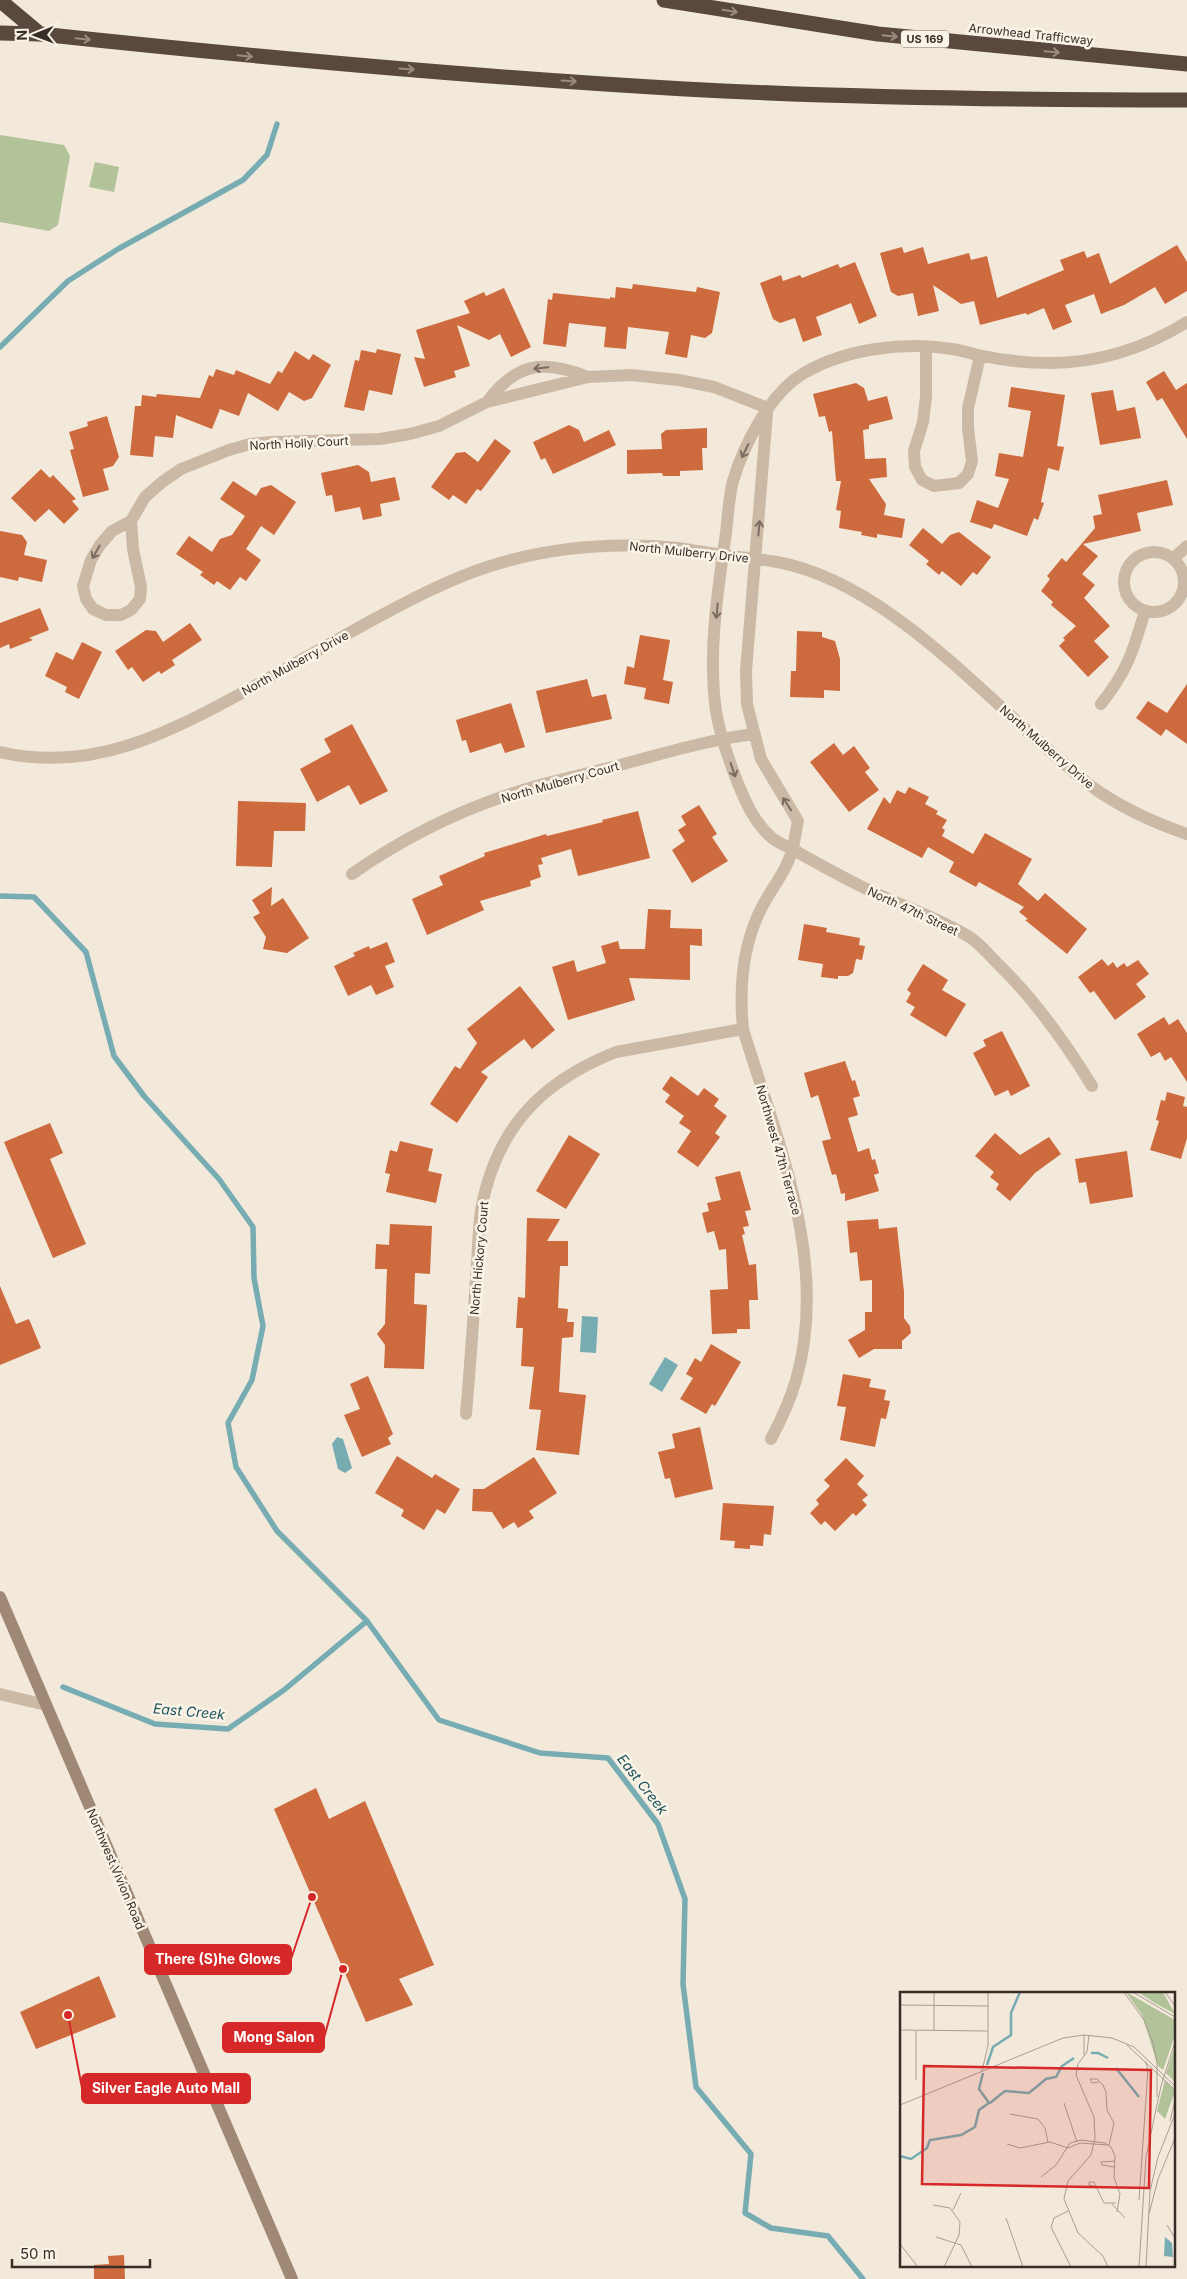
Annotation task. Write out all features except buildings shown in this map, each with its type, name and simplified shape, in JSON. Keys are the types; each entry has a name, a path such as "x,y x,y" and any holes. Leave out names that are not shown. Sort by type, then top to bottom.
{"highway":[{"path":"2,0 3,3 40,34"},
{"name":"Arrowhead Trafficway","path":"664,0 878,34 1187,64"},
{"path":"0,33 40,34 293,61 684,89 999,100 1187,100"}],"main road":[{"name":"Northwest Vivion Road","path":"0,1597 292,2279"}],"street":[{"path":"768,408 784,389 801,375 821,364 874,350 926,347 952,349 980,356 1014,361 1050,363 1085,361 1117,355 1145,345 1187,322"},
{"path":"926,347 926,397 923,422 914,451 914,467 922,480 934,486 959,483 968,474 972,461 968,428 968,408 980,356"},
{"name":"North Holly Court","path":"487,402 499,386 513,374 527,369 546,366 567,369 588,377"},
{"name":"North Holly Court","path":"131,521 141,587 140,599 132,610 121,615 106,615 93,609 86,599 83,586 85,575 100,545 112,531 131,521 145,497 162,482 181,470 213,455 250,444 380,439 410,434 439,426 487,402 588,377 632,375 679,380 714,387 768,408"},
{"name":"North 47th Street","path":"768,408 743,455 733,484 714,637 714,693 722,738 748,808 772,838 830,871 877,894 927,914 974,940 1038,1007 1074,1057 1092,1086"},
{"name":"Northwest 47th Terrace","path":"768,408 757,558 746,671 747,704 753,734 761,759 798,821 793,849 784,870 762,906 748,948 742,973 740,1002 743,1029 799,1217 805,1260 806,1303 800,1363 790,1400 772,1439"},
{"name":"North Mulberry Drive","path":"0,752 28,757 56,757 98,754 137,744 201,715 436,587 470,573 514,559 567,549 623,545 679,548 757,558 813,571 870,601 909,627 1096,789 1136,814 1187,834"},
{"path":"1174,558 1187,546"},
{"path":"1148,552 1162,552 1174,558 1182,569 1184,583 1181,596 1172,607 1159,612 1145,611 1134,604 1126,593 1124,580 1128,567 1136,557 1148,552"},
{"path":"1101,704 1119,681 1131,657 1145,611"},
{"name":"North Mulberry Court","path":"352,874 385,851 424,829 490,802 539,786 722,738 753,734"},
{"name":"North Hickory Court","path":"466,1414 481,1212 490,1173 500,1148 512,1128 525,1111 558,1082 616,1052 743,1029"},
{"path":"0,1694 46,1705"}],"green space":[{"path":"0,135 64,145 70,156 58,225 49,231 0,222"},
{"path":"95,162 119,167 114,192 89,187"}],"water":[{"path":"582,1316 598,1317 596,1353 580,1352"},
{"path":"665,1357 678,1365 662,1392 649,1384"},
{"path":"337,1437 343,1439 352,1468 345,1473 338,1469 332,1444"}],"waterway":[{"path":"0,347 68,281 118,249 243,180 267,155 277,124"},
{"path":"0,896 34,897 86,952 114,1056 144,1096 219,1179 253,1227 254,1278 263,1326 252,1380 228,1423 236,1467 277,1531 367,1621"},
{"name":"East Creek","path":"63,1687 155,1724 228,1729 284,1690 367,1621 439,1720 540,1753 608,1758 658,1824 685,1899 683,1984 696,2087 751,2154 745,2213 771,2228 828,2236 863,2279"}],"place":[{"name":"There (S)he Glows","path":"312,1897"},
{"name":"Mong Salon","path":"343,1969"},
{"name":"Silver Eagle Auto Mall","path":"68,2015"}]}
